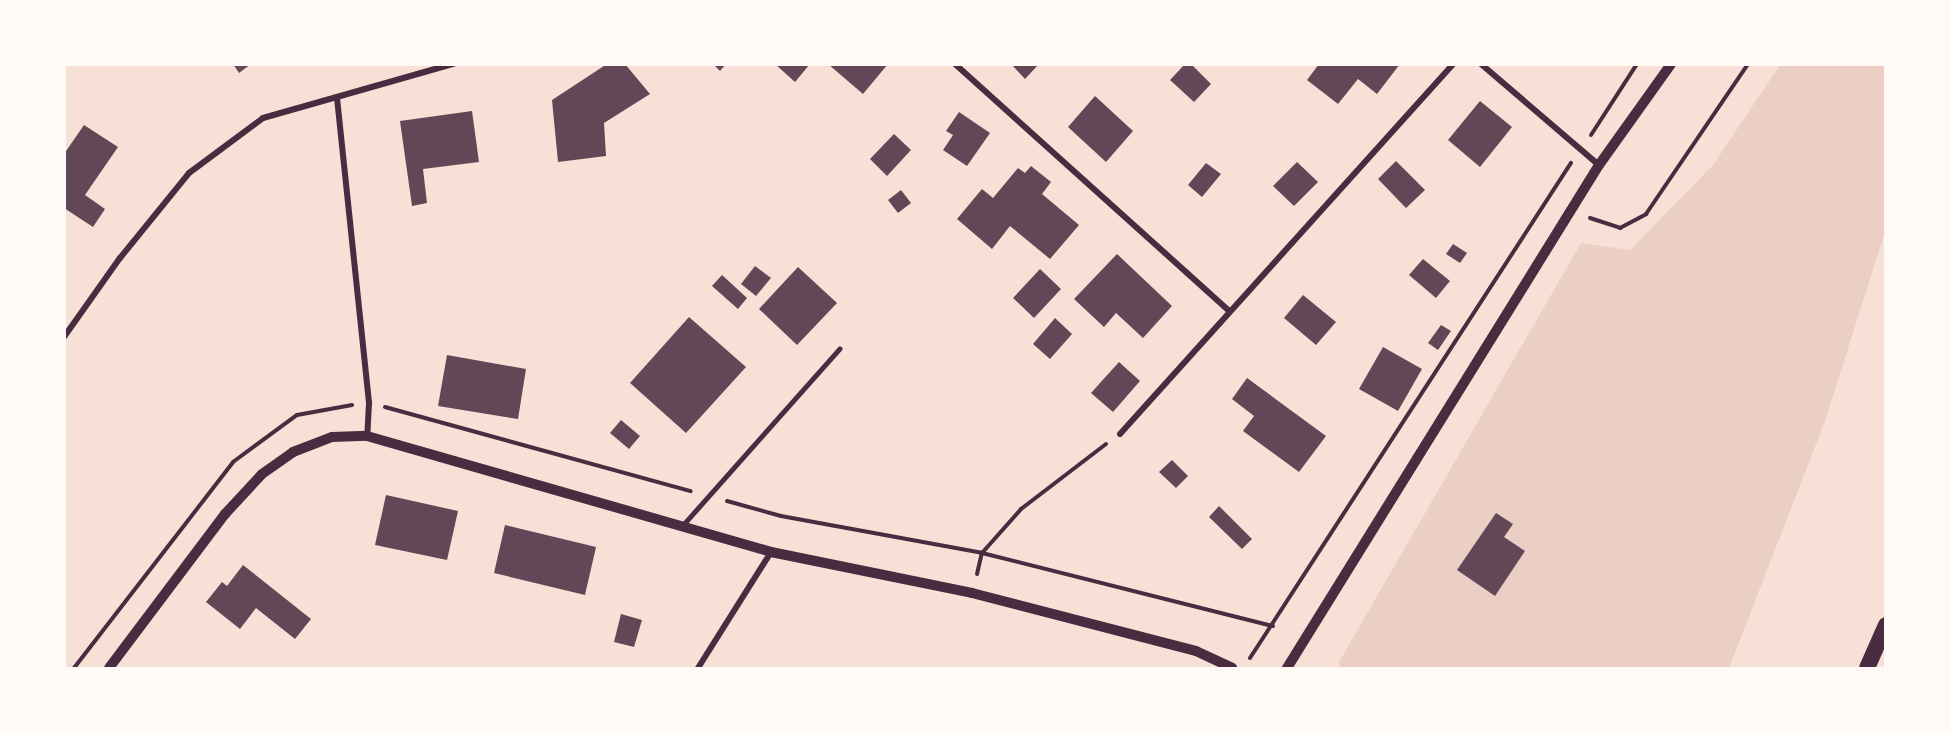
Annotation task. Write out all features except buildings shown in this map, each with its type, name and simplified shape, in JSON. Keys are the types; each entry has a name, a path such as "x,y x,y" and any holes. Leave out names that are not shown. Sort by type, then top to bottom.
{"highway":[{"path":"1867,669 1886,625"}],"street":[{"path":"64,337 120,258 189,173 263,118 453,64"},
{"path":"956,64 1229,311"},
{"path":"1120,434 1453,64"},
{"path":"1481,64 1599,165"},
{"path":"1287,669 1599,165 1671,64"},
{"path":"337,98 369,403 367,436"},
{"path":"110,669 225,514 262,474 293,452 332,437 367,436 771,552 972,592 1196,651 1232,669"},
{"path":"698,669 771,552"}],"lane":[{"path":"682,526 839,349"}],"path":[{"path":"1243,669 1550,191 1581,150 1637,64"},
{"path":"1550,191 1592,219 1620,228 1646,214 1748,64"},
{"path":"972,592 982,553 1021,509 1120,434"}],"shaded area":[{"path":"1780,65 1885,65 1885,232 1825,421 1729,668 1340,668 1339,662 1581,243 1630,250 1713,165"}]}
